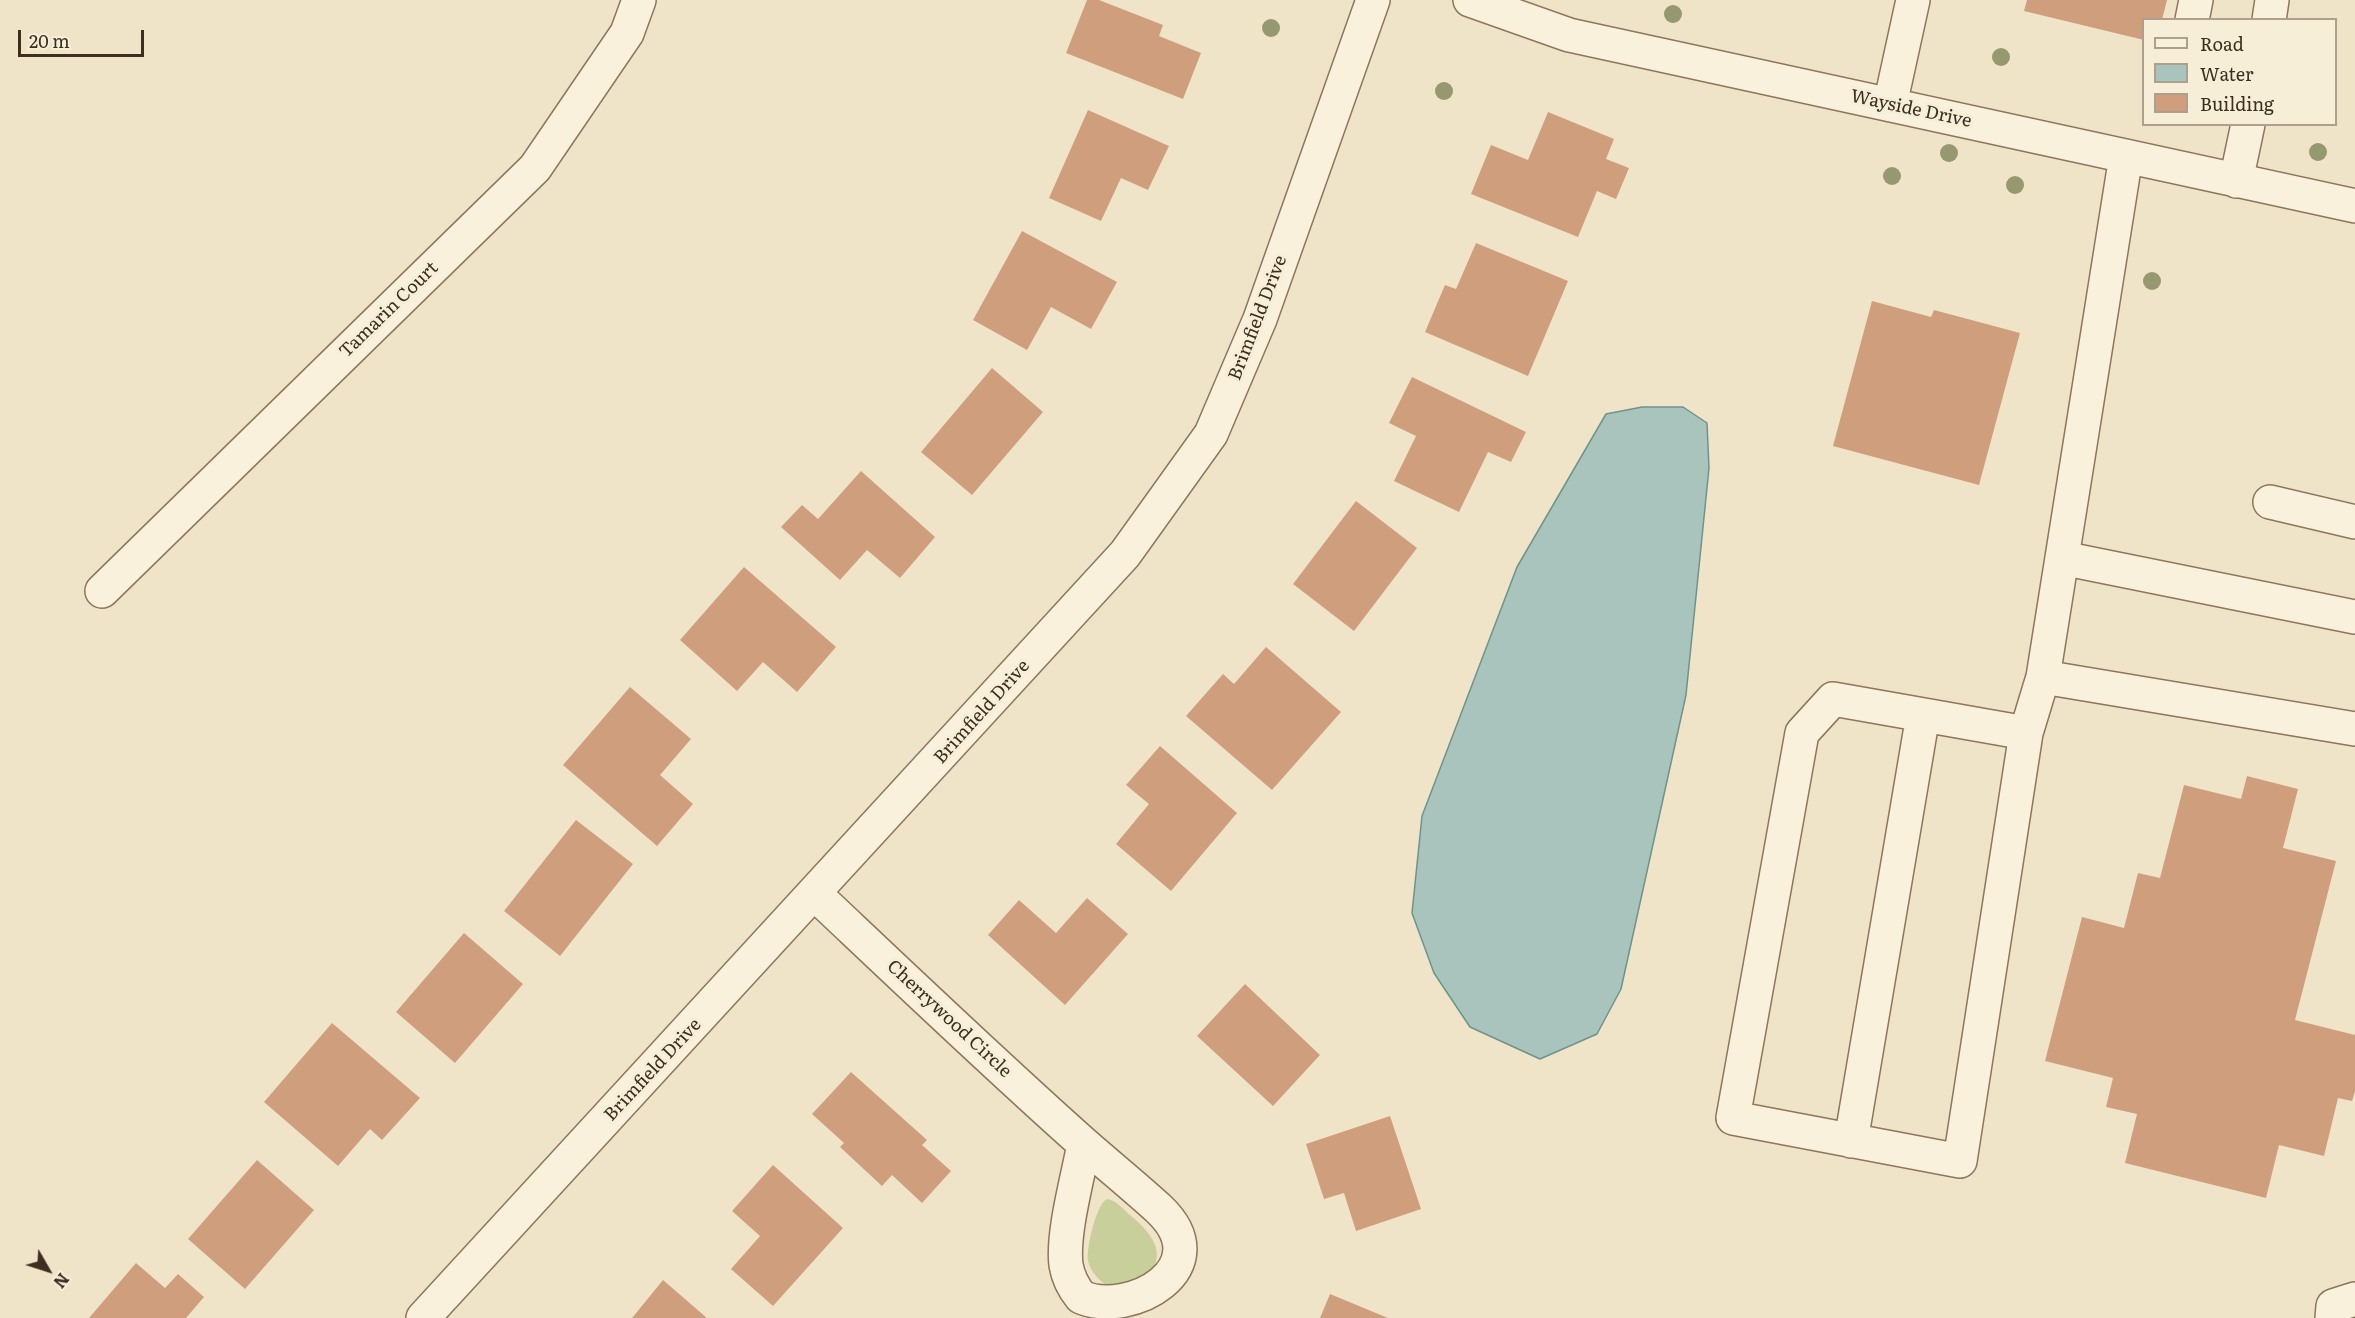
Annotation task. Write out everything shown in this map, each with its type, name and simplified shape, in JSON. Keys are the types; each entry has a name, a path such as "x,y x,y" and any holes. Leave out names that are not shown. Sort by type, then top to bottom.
{"street":[{"name":"Tamarin Court","path":"102,591 535,168 627,33 639,0"},
{"name":"Brimfield Drive","path":"423,1318 1125,555 1211,434 1260,319 1374,0"},
{"name":"Wayside Drive","path":"1470,0 1569,35 2355,206"},
{"path":"1890,105 1913,0"},
{"path":"2192,18 2196,0"},
{"path":"2269,18 2272,0"},
{"path":"2236,181 2248,126"},
{"path":"2026,733 1833,699 1802,733 1733,1118 1960,1161 2026,733 2043,677 2126,156"},
{"path":"2270,502 2355,522"},
{"path":"2062,558 2355,617"},
{"path":"2043,677 2355,729"},
{"path":"1851,1141 1923,715"},
{"name":"Cherrywood Circle","path":"815,894 1084,1144 1160,1210 1175,1228 1180,1240 1179,1271 1170,1286 1148,1306 1130,1313 1108,1315 1096,1310 1085,1301 1069,1280 1065,1248 1084,1144"},
{"path":"2332,1318 2333,1306 2355,1299"}],"green space":[{"path":"1107,1199 1119,1205 1143,1227 1153,1241 1157,1257 1155,1265 1146,1277 1109,1287 1094,1273 1088,1261 1090,1237 1099,1209"}],"water":[{"path":"1642,407 1683,407 1707,423 1709,468 1686,695 1621,989 1597,1034 1540,1059 1470,1027 1434,973 1412,913 1422,816 1517,567 1606,414"}],"building":[{"path":"1087,0 1099,0 1163,25 1159,36 1201,53 1183,99 1066,53"},
{"path":"2027,0 2167,0 2162,18 2142,18 2142,40 2024,11"},
{"path":"1088,110 1169,146 1148,190 1121,178 1101,221 1049,198"},
{"path":"1548,112 1614,139 1606,159 1629,168 1616,199 1597,191 1578,237 1471,194 1491,145 1528,160"},
{"path":"1022,231 1117,282 1091,329 1051,307 1027,350 973,320"},
{"path":"1476,243 1568,281 1528,376 1425,332 1445,285 1456,289"},
{"path":"1872,301 1931,317 1934,310 2020,333 1979,485 1833,446"},
{"path":"992,368 1043,412 972,495 921,452"},
{"path":"1412,377 1526,432 1511,462 1488,452 1459,512 1394,481 1416,436 1389,423"},
{"path":"861,471 935,537 900,578 867,550 840,580 781,527 802,505 818,519"},
{"path":"1356,501 1417,548 1354,631 1293,584"},
{"path":"744,567 836,647 797,692 763,662 737,691 680,640"},
{"path":"1266,647 1341,712 1272,790 1186,716 1223,674 1234,684"},
{"path":"630,687 691,739 660,775 693,804 657,846 563,765"},
{"path":"1160,746 1237,813 1171,891 1116,844 1149,804 1126,785"},
{"path":"2247,776 2298,789 2283,848 2336,861 2295,1020 2355,1035 2355,1091 2352,1101 2338,1098 2324,1156 2279,1145 2266,1198 2125,1163 2137,1114 2106,1107 2113,1078 2045,1061 2082,917 2124,928 2138,873 2160,878 2184,785 2241,799"},
{"path":"576,820 633,864 560,956 504,911"},
{"path":"1087,898 1128,934 1065,1005 988,935 1019,900 1056,933"},
{"path":"464,933 523,984 455,1063 396,1012"},
{"path":"1245,984 1320,1055 1273,1106 1197,1036"},
{"path":"332,1023 420,1098 382,1140 370,1129 338,1166 264,1102"},
{"path":"851,1072 927,1140 922,1145 951,1171 922,1203 892,1175 882,1186 840,1147 844,1143 812,1114"},
{"path":"1390,1116 1421,1209 1356,1231 1344,1193 1324,1199 1306,1144"},
{"path":"257,1160 314,1210 245,1289 188,1239"},
{"path":"773,1165 843,1228 773,1306 731,1269 760,1236 732,1211"},
{"path":"136,1263 165,1288 178,1274 204,1297 186,1318 89,1318"},
{"path":"663,1280 707,1318 632,1318"},
{"path":"1330,1294 1388,1318 1320,1318"}]}
